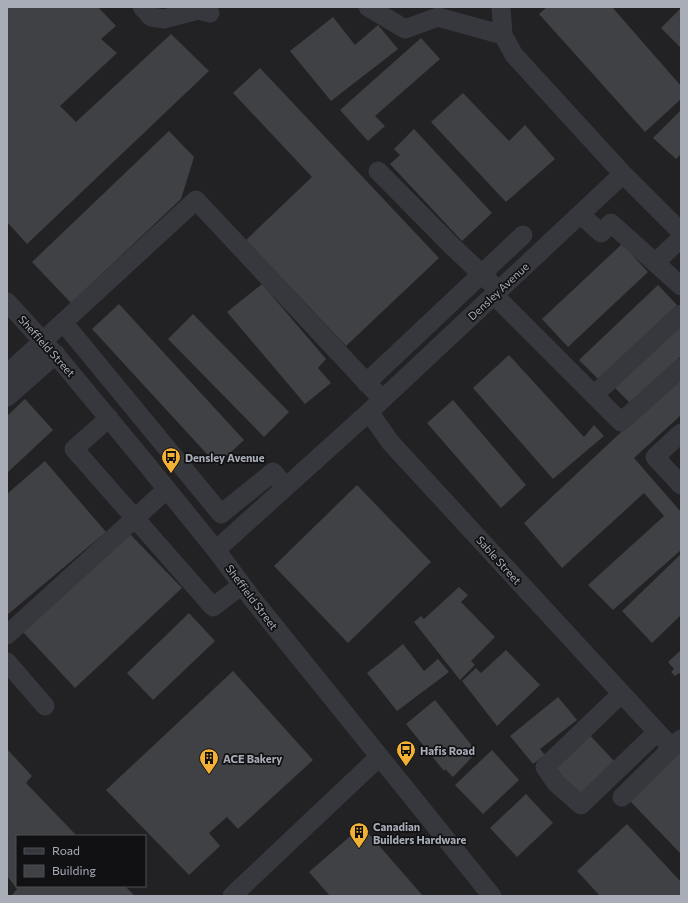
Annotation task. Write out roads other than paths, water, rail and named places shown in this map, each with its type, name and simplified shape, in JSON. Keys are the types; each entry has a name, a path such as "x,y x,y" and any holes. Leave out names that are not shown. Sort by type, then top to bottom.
{"street":[{"path":"142,7 151,17 164,19 198,10 210,13"},
{"path":"368,7 405,29 439,10 466,26 502,35"},
{"path":"501,7 502,35 522,64 623,174 681,232"},
{"path":"378,171 482,274 496,292 621,422 681,368"},
{"name":"Densley Avenue","path":"216,550 375,406 623,174"},
{"name":"Sable Street","path":"63,322 196,200 366,383 392,443 657,732 677,744"},
{"path":"580,214 601,232 611,223 681,286"},
{"path":"366,383 523,235"},
{"path":"656,262 681,238"},
{"name":"Sheffield Street","path":"8,306 59,358 109,418 216,550 242,585 379,757 492,896"},
{"path":"594,395 681,314"},
{"path":"7,374 63,322 220,514 273,472 286,487"},
{"path":"7,397 59,358 81,344"},
{"path":"109,418 74,449 213,607 242,585"},
{"path":"681,433 655,457 681,485"},
{"path":"7,635 167,489"},
{"path":"7,662 45,706"},
{"path":"627,700 545,766 556,783 581,805 657,732"},
{"path":"622,798 677,744"},
{"path":"232,896 379,757"}],"place":[{"name":"Densley Avenue","path":"171,474"},
{"name":"Hafis Road","path":"406,767"},
{"name":"ACE Bakery","path":"209,775"},
{"name":"Canadian Builders Hardware","path":"359,849"}]}
